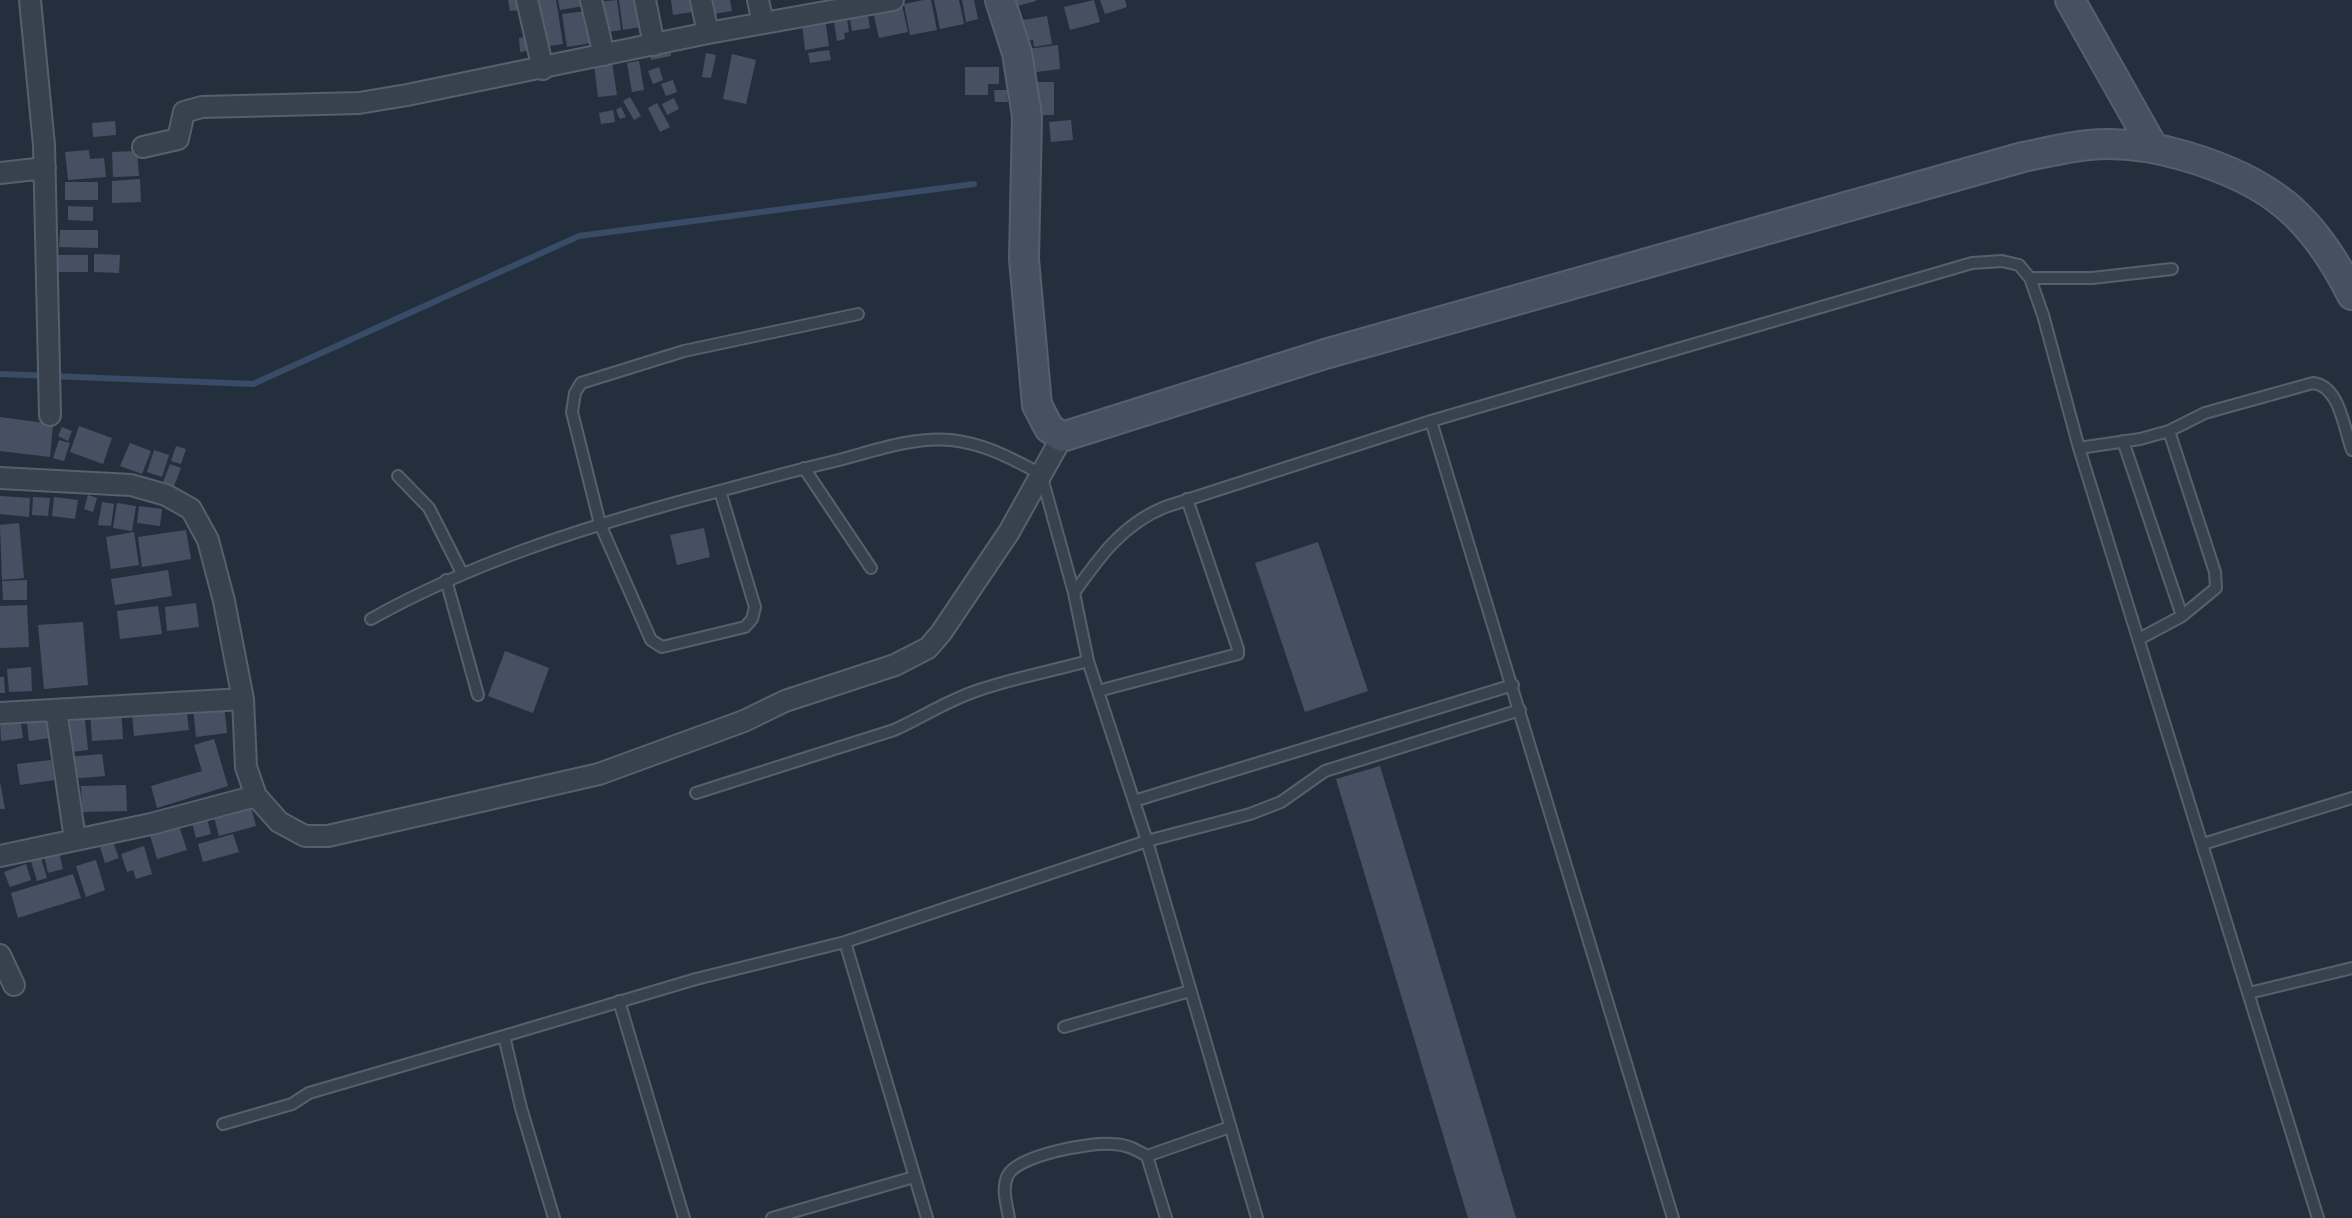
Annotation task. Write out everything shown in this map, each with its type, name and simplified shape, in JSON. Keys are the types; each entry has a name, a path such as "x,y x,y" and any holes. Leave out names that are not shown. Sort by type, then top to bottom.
{"street":[{"path":"30,0 53,148 45,168 50,415"},
{"path":"527,0 543,69"},
{"path":"591,0 604,55"},
{"path":"645,0 654,45"},
{"path":"701,0 708,33"},
{"path":"758,0 763,23"},
{"path":"1000,0 1017,53 1027,116 1024,236 1027,310 1037,405 1049,428 1062,437"},
{"path":"2070,0 2153,147"},
{"path":"143,147 178,139 184,112 202,107 359,103 543,69 763,23 824,6 880,1"},
{"path":"0,478 131,485 166,495 191,509 208,540 224,601 243,699 246,767 256,796 279,822 305,836 328,836 599,774 744,721 785,701 895,665 928,648 1009,532 1062,437 1325,354 2023,157 2090,145 2153,147 2226,169 2272,192 2318,237 2352,295"},
{"path":"0,173 45,168"},
{"path":"0,713 243,699"},
{"path":"56,710 75,839"},
{"path":"0,856 151,824 256,796"},
{"path":"0,955 14,985"}],"lane":[{"path":"1074,593 1108,546 1128,527 1143,516 1187,499 1431,421 1972,263 2002,261 2019,265 2030,278 2043,315 2079,448 2318,1218"},
{"path":"2030,278 2118,276 2172,269"},
{"path":"720,491 755,607 752,619 745,627 662,647 651,640 600,524 572,412 575,393 581,383 684,351 858,314"},
{"path":"2079,448 2169,431 2205,413 2313,383 2323,384 2332,393 2352,450"},
{"path":"1431,421 1673,1218"},
{"path":"2139,639 2182,616 2216,588 2215,572 2169,431"},
{"path":"371,619 462,573 600,524 804,468 919,442 948,440 990,447 1041,474 1074,593 1088,661 1147,841 1257,1218"},
{"path":"2123,441 2182,616"},
{"path":"804,468 871,568"},
{"path":"398,476 429,508 462,573"},
{"path":"1098,691 1238,654 1187,499"},
{"path":"446,580 478,695"},
{"path":"696,793 894,730 930,710 981,689 1088,661"},
{"path":"1134,801 1513,685"},
{"path":"223,1124 292,1104 309,1093 619,1001 794,952 845,942 1147,841 1250,814 1281,802 1325,771 1520,710"},
{"path":"2203,844 2352,798"},
{"path":"845,942 927,1218"},
{"path":"2249,993 2352,968"},
{"path":"1064,1027 1190,991"},
{"path":"619,1001 684,1218"},
{"path":"504,1036 521,1108 554,1218"},
{"path":"1147,1156 1230,1127"},
{"path":"1009,1218 1005,1189 1008,1174 1023,1161 1073,1148 1110,1143 1130,1146 1147,1156 1166,1218"},
{"path":"772,1218 914,1177"}],"building":[{"path":"508,0 518,0 519,10 510,11"},
{"path":"534,0 556,0 563,44 542,47"},
{"path":"558,0 583,0 584,6 560,10"},
{"path":"617,0 621,30 601,33 597,2"},
{"path":"619,0 642,0 646,26 623,30"},
{"path":"671,0 696,0 698,11 673,15"},
{"path":"705,0 730,0 732,11 707,15"},
{"path":"931,0 937,30 910,35 904,4"},
{"path":"934,0 959,0 964,24 940,29"},
{"path":"962,0 974,0 978,19 966,22"},
{"path":"1004,0 1036,0 1036,1 1006,9"},
{"path":"1094,0 1100,22 1070,30 1064,7"},
{"path":"1100,0 1125,0 1127,7 1105,14"},
{"path":"902,5 908,32 879,38 873,11"},
{"path":"587,11 592,43 567,47 562,14"},
{"path":"867,11 870,28 852,31 849,14"},
{"path":"846,13 849,32 844,33 845,39 837,41 833,15"},
{"path":"1047,16 1052,44 1034,47 1033,40 1015,43 1011,22"},
{"path":"825,19 829,46 805,50 802,23"},
{"path":"531,36 532,50 520,52 519,38"},
{"path":"669,44 671,56 651,60 649,48"},
{"path":"1058,45 1060,69 1029,73 1027,49"},
{"path":"829,50 831,60 810,63 808,53"},
{"path":"706,53 716,55 711,78 702,77"},
{"path":"732,54 756,60 746,104 723,99"},
{"path":"639,61 644,90 632,92 627,63"},
{"path":"612,62 617,95 598,97 594,64"},
{"path":"659,67 663,80 653,84 648,71"},
{"path":"965,67 999,67 999,84 988,84 988,95 965,95"},
{"path":"673,80 677,92 666,96 661,84"},
{"path":"1030,82 1054,82 1054,115 1030,115"},
{"path":"994,90 1007,90 1008,102 995,102"},
{"path":"630,97 641,116 634,120 623,101"},
{"path":"674,98 679,109 667,115 662,104"},
{"path":"657,103 670,127 660,132 648,108"},
{"path":"621,107 626,117 620,119 616,110"},
{"path":"613,110 615,122 601,124 599,113"},
{"path":"1071,120 1073,140 1051,142 1049,122"},
{"path":"115,121 116,135 93,137 92,123"},
{"path":"89,150 90,159 104,158 106,177 68,180 65,152"},
{"path":"137,151 139,176 113,177 112,152"},
{"path":"140,179 141,202 112,203 112,181"},
{"path":"65,182 98,182 98,200 65,200"},
{"path":"68,206 93,207 93,221 68,220"},
{"path":"60,230 98,230 98,248 59,247"},
{"path":"94,254 120,255 119,273 94,272"},
{"path":"55,255 88,255 88,272 55,272"},
{"path":"0,417 53,424 50,457 0,451"},
{"path":"79,426 112,438 103,464 70,452"},
{"path":"62,427 72,431 68,441 58,436"},
{"path":"59,440 70,443 64,461 53,458"},
{"path":"130,443 151,451 142,474 120,466"},
{"path":"176,446 186,449 181,464 171,461"},
{"path":"154,450 169,455 162,477 147,472"},
{"path":"170,464 181,468 174,486 163,482"},
{"path":"88,495 97,498 93,512 84,509"},
{"path":"0,496 30,498 29,517 0,514"},
{"path":"33,497 50,498 48,516 32,515"},
{"path":"54,497 78,500 75,519 52,516"},
{"path":"102,502 114,504 111,526 98,525"},
{"path":"117,503 136,506 132,531 113,528"},
{"path":"139,506 162,509 160,526 137,523"},
{"path":"19,523 24,578 2,580 0,525"},
{"path":"704,528 710,557 677,565 670,535"},
{"path":"186,530 191,559 142,567 138,537"},
{"path":"134,532 139,565 111,569 106,537"},
{"path":"1318,542 1368,691 1305,712 1255,563"},
{"path":"168,570 172,596 115,605 111,579"},
{"path":"27,580 27,600 3,600 2,581"},
{"path":"196,603 199,627 167,631 165,607"},
{"path":"27,605 29,647 0,648 0,606"},
{"path":"158,606 162,634 120,639 117,611"},
{"path":"83,622 88,685 44,689 38,625"},
{"path":"505,651 549,668 533,713 488,696"},
{"path":"31,667 32,691 9,692 7,669"},
{"path":"0,677 4,677 5,693 0,693"},
{"path":"224,704 227,733 196,737 193,707"},
{"path":"186,706 189,730 134,736 132,712"},
{"path":"121,708 123,739 92,741 90,710"},
{"path":"84,710 88,750 64,753 60,712"},
{"path":"46,713 49,738 29,741 26,715"},
{"path":"20,716 23,738 1,741 0,718"},
{"path":"214,739 228,786 157,808 151,786 202,771 194,745"},
{"path":"102,754 105,776 69,779 67,757"},
{"path":"51,760 54,780 20,785 17,764"},
{"path":"1380,766 1516,1218 1468,1218 1336,779"},
{"path":"0,782 5,809 0,809"},
{"path":"126,785 127,811 82,812 81,786"},
{"path":"251,807 256,826 219,836 214,817"},
{"path":"207,819 211,834 196,838 192,823"},
{"path":"179,826 187,850 157,859 150,835"},
{"path":"233,834 239,852 203,862 198,844"},
{"path":"113,842 119,858 105,863 100,847"},
{"path":"144,846 152,874 136,879 133,870 127,872 121,854"},
{"path":"59,852 63,869 48,873 44,855"},
{"path":"41,858 47,878 37,881 31,861"},
{"path":"96,860 105,890 86,897 76,866"},
{"path":"26,864 31,880 10,887 4,872"},
{"path":"73,874 81,898 18,918 11,893"}],"waterway":[{"path":"0,374 253,384 579,236 974,184"}]}
